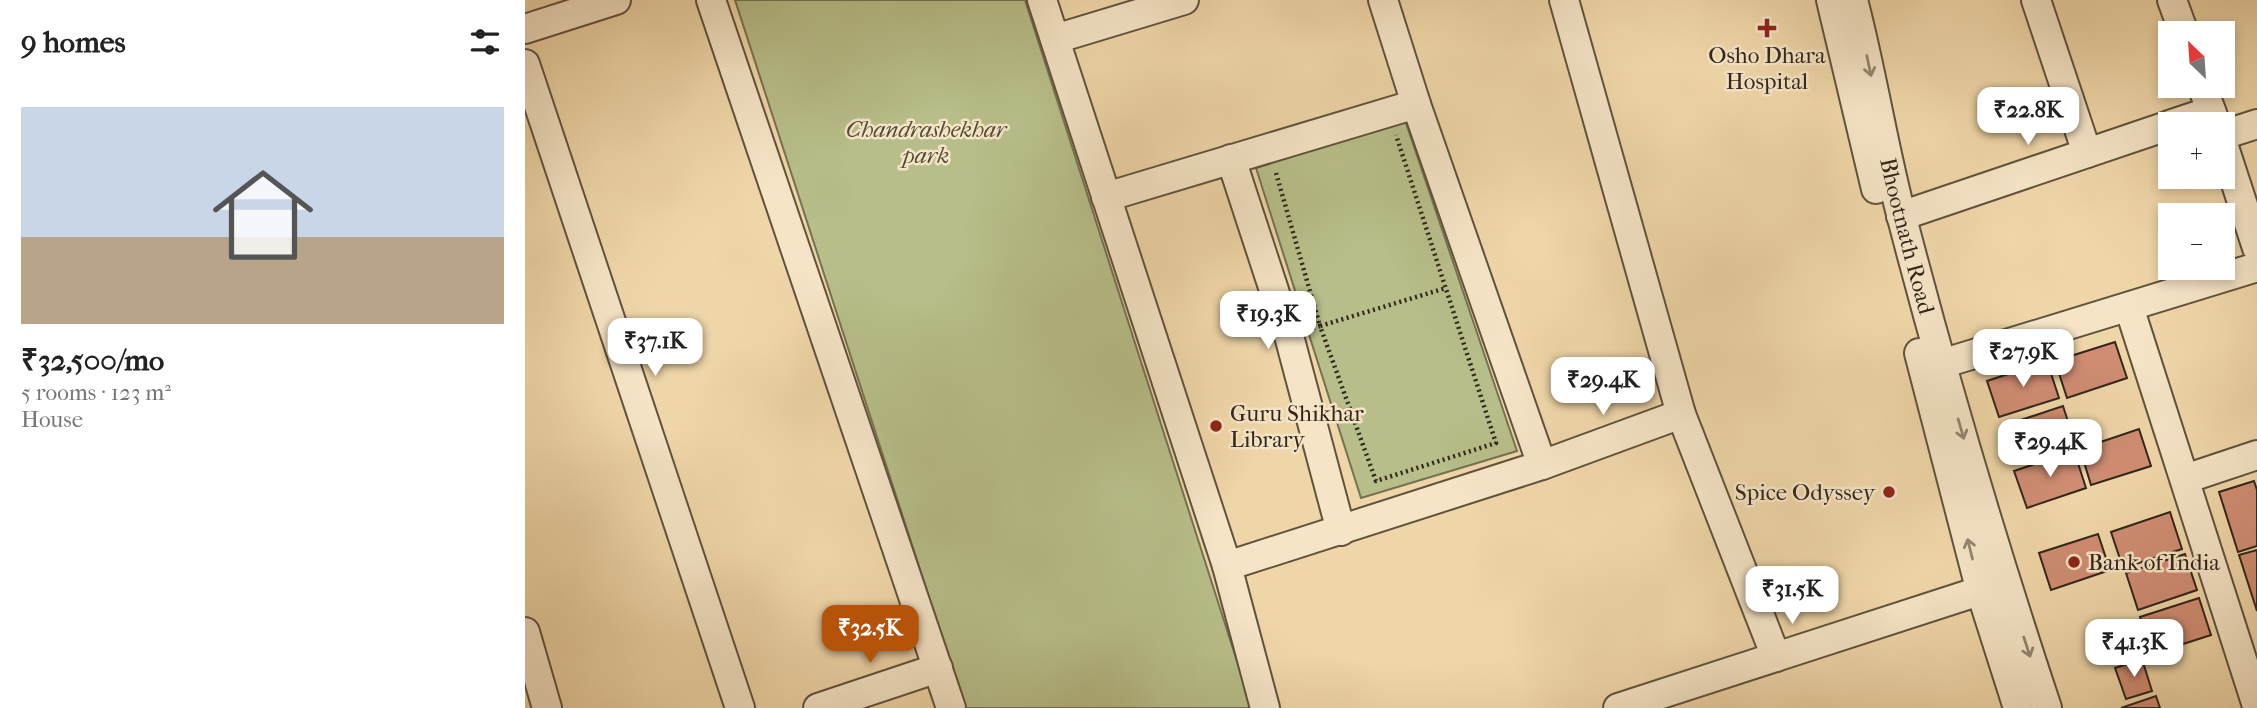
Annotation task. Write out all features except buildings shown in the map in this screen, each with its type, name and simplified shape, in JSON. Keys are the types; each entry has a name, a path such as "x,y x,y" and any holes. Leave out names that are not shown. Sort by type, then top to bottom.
{"street":[{"path":"525,29 616,0"},
{"path":"711,0 951,708"},
{"path":"1042,0 1227,566 1265,708"},
{"path":"1055,39 1184,0"},
{"path":"1383,0 1416,104 1542,465"},
{"path":"1564,0 1681,414 1776,657"},
{"name":"Bhootnath Road","path":"1831,0 1884,219 1932,367 1993,587 2018,708"},
{"name":"Bhootnath Road","path":"1853,0 1932,367"},
{"path":"2036,0 2087,153"},
{"path":"2172,0 2180,21"},
{"path":"525,64 740,708"},
{"path":"1106,197 1416,104"},
{"path":"2235,119 2257,124"},
{"path":"1901,216 2158,129"},
{"path":"1231,159 1289,336 1341,531"},
{"path":"2235,181 2257,248"},
{"path":"1932,367 2257,267"},
{"path":"2129,307 2185,479 2247,637 2257,705"},
{"path":"1227,566 1542,465 1681,414"},
{"path":"2185,479 2257,456"},
{"path":"1618,708 1993,587"},
{"name":"Bhootnath Road","path":"1993,587 2047,708"},
{"path":"527,647 547,708"},
{"path":"818,708 938,668"}],"path":[{"path":"1286,166 1275,170 1320,326 1376,481 1496,443 1395,133"},
{"path":"1289,336 1446,288"}],"green space":[{"name":"Chandrashekhar park","path":"735,0 1025,0 1252,708 965,708"},
{"path":"1405,120 1517,451 1361,498 1256,168"}],"place":[{"name":"Osho Dhara Hospital","path":"1767,28"},
{"name":"Guru Shikhar Library","path":"1216,426"},
{"name":"Spice Odyssey","path":"1889,492"},
{"name":"Bank of India","path":"2074,562"}]}
